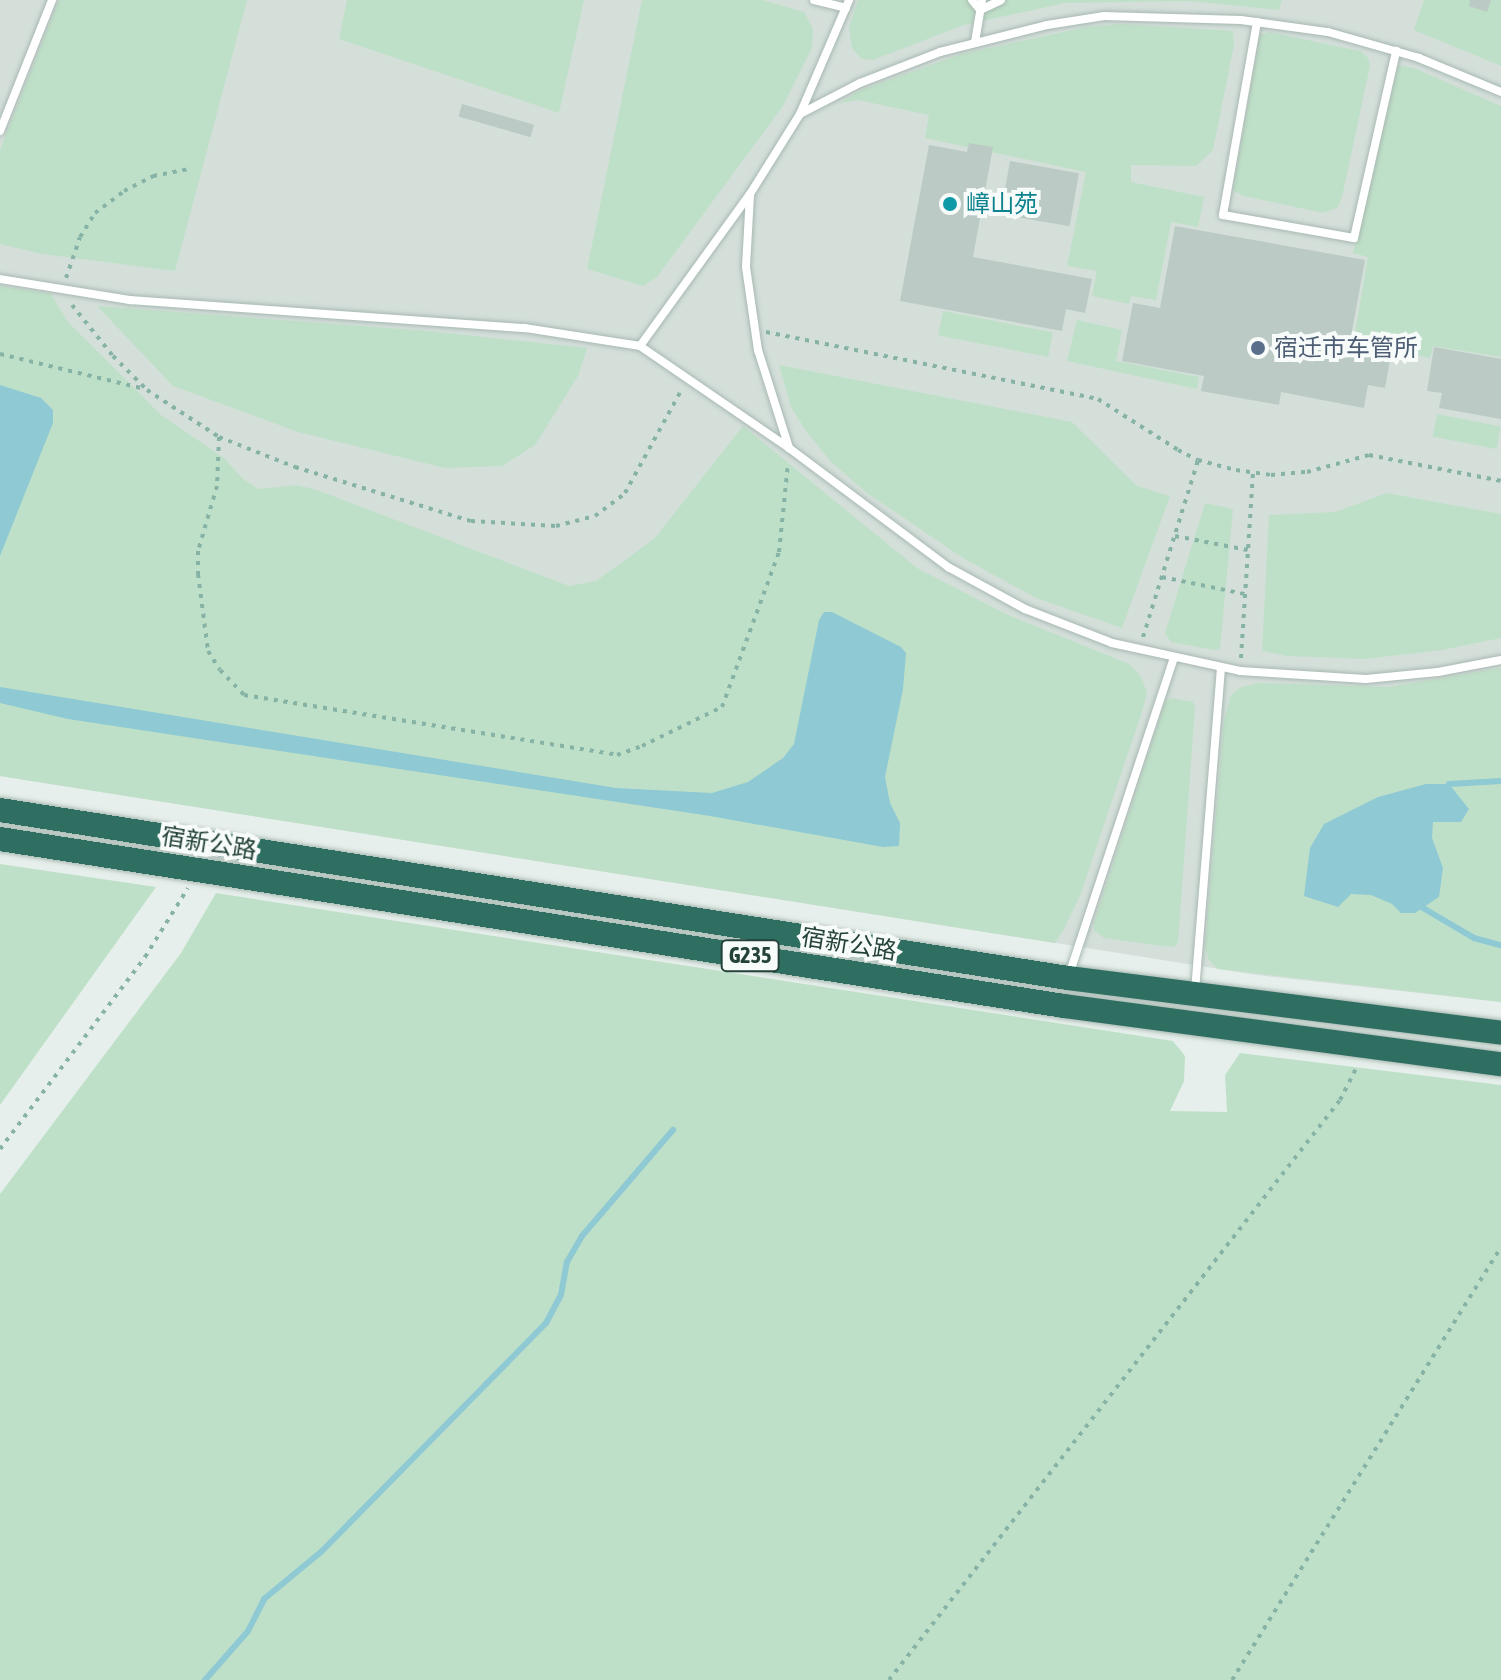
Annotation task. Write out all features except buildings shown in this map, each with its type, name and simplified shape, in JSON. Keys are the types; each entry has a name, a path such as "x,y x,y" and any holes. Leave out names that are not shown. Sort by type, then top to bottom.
{"highway":[{"name":"宿新公路","path":"0,810 1068,978 1501,1033"},
{"name":"宿新公路","path":"0,839 1064,1006 1501,1064"}],"lane":[{"path":"0,131 52,0"},
{"path":"640,346 750,194 800,114 847,4 814,0"},
{"path":"972,0 981,5 1001,0"},
{"path":"975,42 981,5"},
{"path":"800,114 860,83 975,42 1104,16 1257,22 1328,32 1396,51 1501,92"},
{"path":"1257,22 1223,215 1354,238 1396,51"},
{"path":"750,194 746,267 758,350 789,448"},
{"path":"0,279 130,300 525,328 640,346 789,448 948,567 1025,609 1112,643 1240,671 1366,679 1438,672 1501,660"},
{"path":"1068,978 1174,657"},
{"path":"1195,996 1221,668"}],"path":[{"path":"188,169 153,176 124,191 95,213 80,237 64,290 76,314 147,390 219,437 295,467 471,521 556,526 595,516 625,493 688,379"},
{"path":"755,330 1098,399 1198,460 1253,473 1307,472 1369,455 1501,481"},
{"path":"0,354 147,390"},
{"path":"219,437 217,486 198,551 198,574 208,651 220,670 244,695 617,755 722,707 779,552 789,448"},
{"path":"1140,649 1198,460"},
{"path":"1240,671 1253,473"},
{"path":"1175,536 1248,550"},
{"path":"1162,577 1245,594"},
{"path":"0,1149 145,957 199,870"},
{"path":"889,1680 1340,1100 1367,1047"},
{"path":"1232,1680 1501,1247"}],"shaded area":[{"path":"0,0 1501,0 1501,1002 1257,975 0,776"}],"green space":[{"path":"59,0 247,0 175,271 42,254 0,244 0,150"},
{"path":"347,0 584,0 559,113 339,39"},
{"path":"642,0 762,0 804,12 813,28 812,48 783,106 657,277 643,286 587,269"},
{"path":"858,0 1282,0 1279,10 1190,1 1065,3 964,25 873,60 862,59 852,48 849,28"},
{"path":"1424,0 1501,0 1501,66 1414,30"},
{"path":"1120,24 1233,31 1234,45 1213,150 1196,166 1131,165 1131,182 1204,197 1198,227 1171,222 1156,300 1131,296 1129,304 1092,296 1097,271 1067,266 1086,172 925,138 929,115 858,100 840,103 861,90 962,54 1086,27"},
{"path":"1269,32 1360,51 1368,58 1370,66 1342,197 1338,207 1323,213 1244,196 1233,190 1260,35"},
{"path":"1398,65 1414,68 1501,106 1501,357 1433,346 1430,358 1353,344 1368,257 1353,253"},
{"path":"0,286 51,294 68,322 161,415 224,458 243,479 259,489 297,485 317,490 569,586 596,581 654,539 743,426 917,568 1004,613 1129,664 1140,675 1147,692 1143,709 1080,896 1064,929 1055,943 0,776"},
{"path":"97,306 427,331 587,348 578,376 535,445 502,466 445,468 298,432 173,386"},
{"path":"943,311 1053,332 1048,357 938,336"},
{"path":"1077,320 1122,330 1116,361 1199,377 1197,389 1067,361"},
{"path":"779,365 1072,422 1137,486 1170,496 1122,628 1036,598 963,558 867,493 831,462 806,431 791,407"},
{"path":"1437,414 1501,426 1496,449 1433,437"},
{"path":"1387,493 1501,514 1501,638 1442,650 1365,659 1287,656 1262,651 1269,515 1335,512"},
{"path":"1205,503 1233,509 1220,649 1214,650 1171,642 1165,633"},
{"path":"1501,668 1501,1002 1218,969 1209,960 1205,948 1224,720 1231,695 1241,687 1258,683 1389,687"},
{"path":"1172,698 1193,702 1195,708 1178,942 1174,947 1104,938 1094,930 1094,923 1165,702"},
{"path":"0,864 156,887 0,1105"},
{"path":"216,893 1173,1041 1185,1056 1184,1081 1170,1111 1227,1112 1225,1075 1240,1053 1501,1085 1501,1680 0,1680 0,1194 181,953"}],"water":[{"path":"0,385 41,398 53,410 53,423 0,556"},
{"path":"824,612 832,612 901,647 906,653 903,689 885,777 890,803 900,823 899,846 883,847 710,816 68,719 0,703 0,687 616,788 712,793 748,782 783,758 794,744 819,620"},
{"path":"1426,784 1449,784 1469,809 1461,822 1433,822 1432,838 1443,868 1439,897 1415,913 1401,913 1392,904 1371,895 1351,894 1338,907 1304,896 1310,848 1324,824 1378,797"}],"waterway":[{"path":"1449,784 1501,781"},
{"path":"1423,908 1474,938 1501,945"},
{"path":"205,1680 248,1631 264,1599 322,1551 546,1323 561,1295 567,1262 582,1236 673,1130"}],"place":[{"name":"嶂山苑","path":"950,204"},
{"name":"宿迁市车管所","path":"1258,348"}]}
